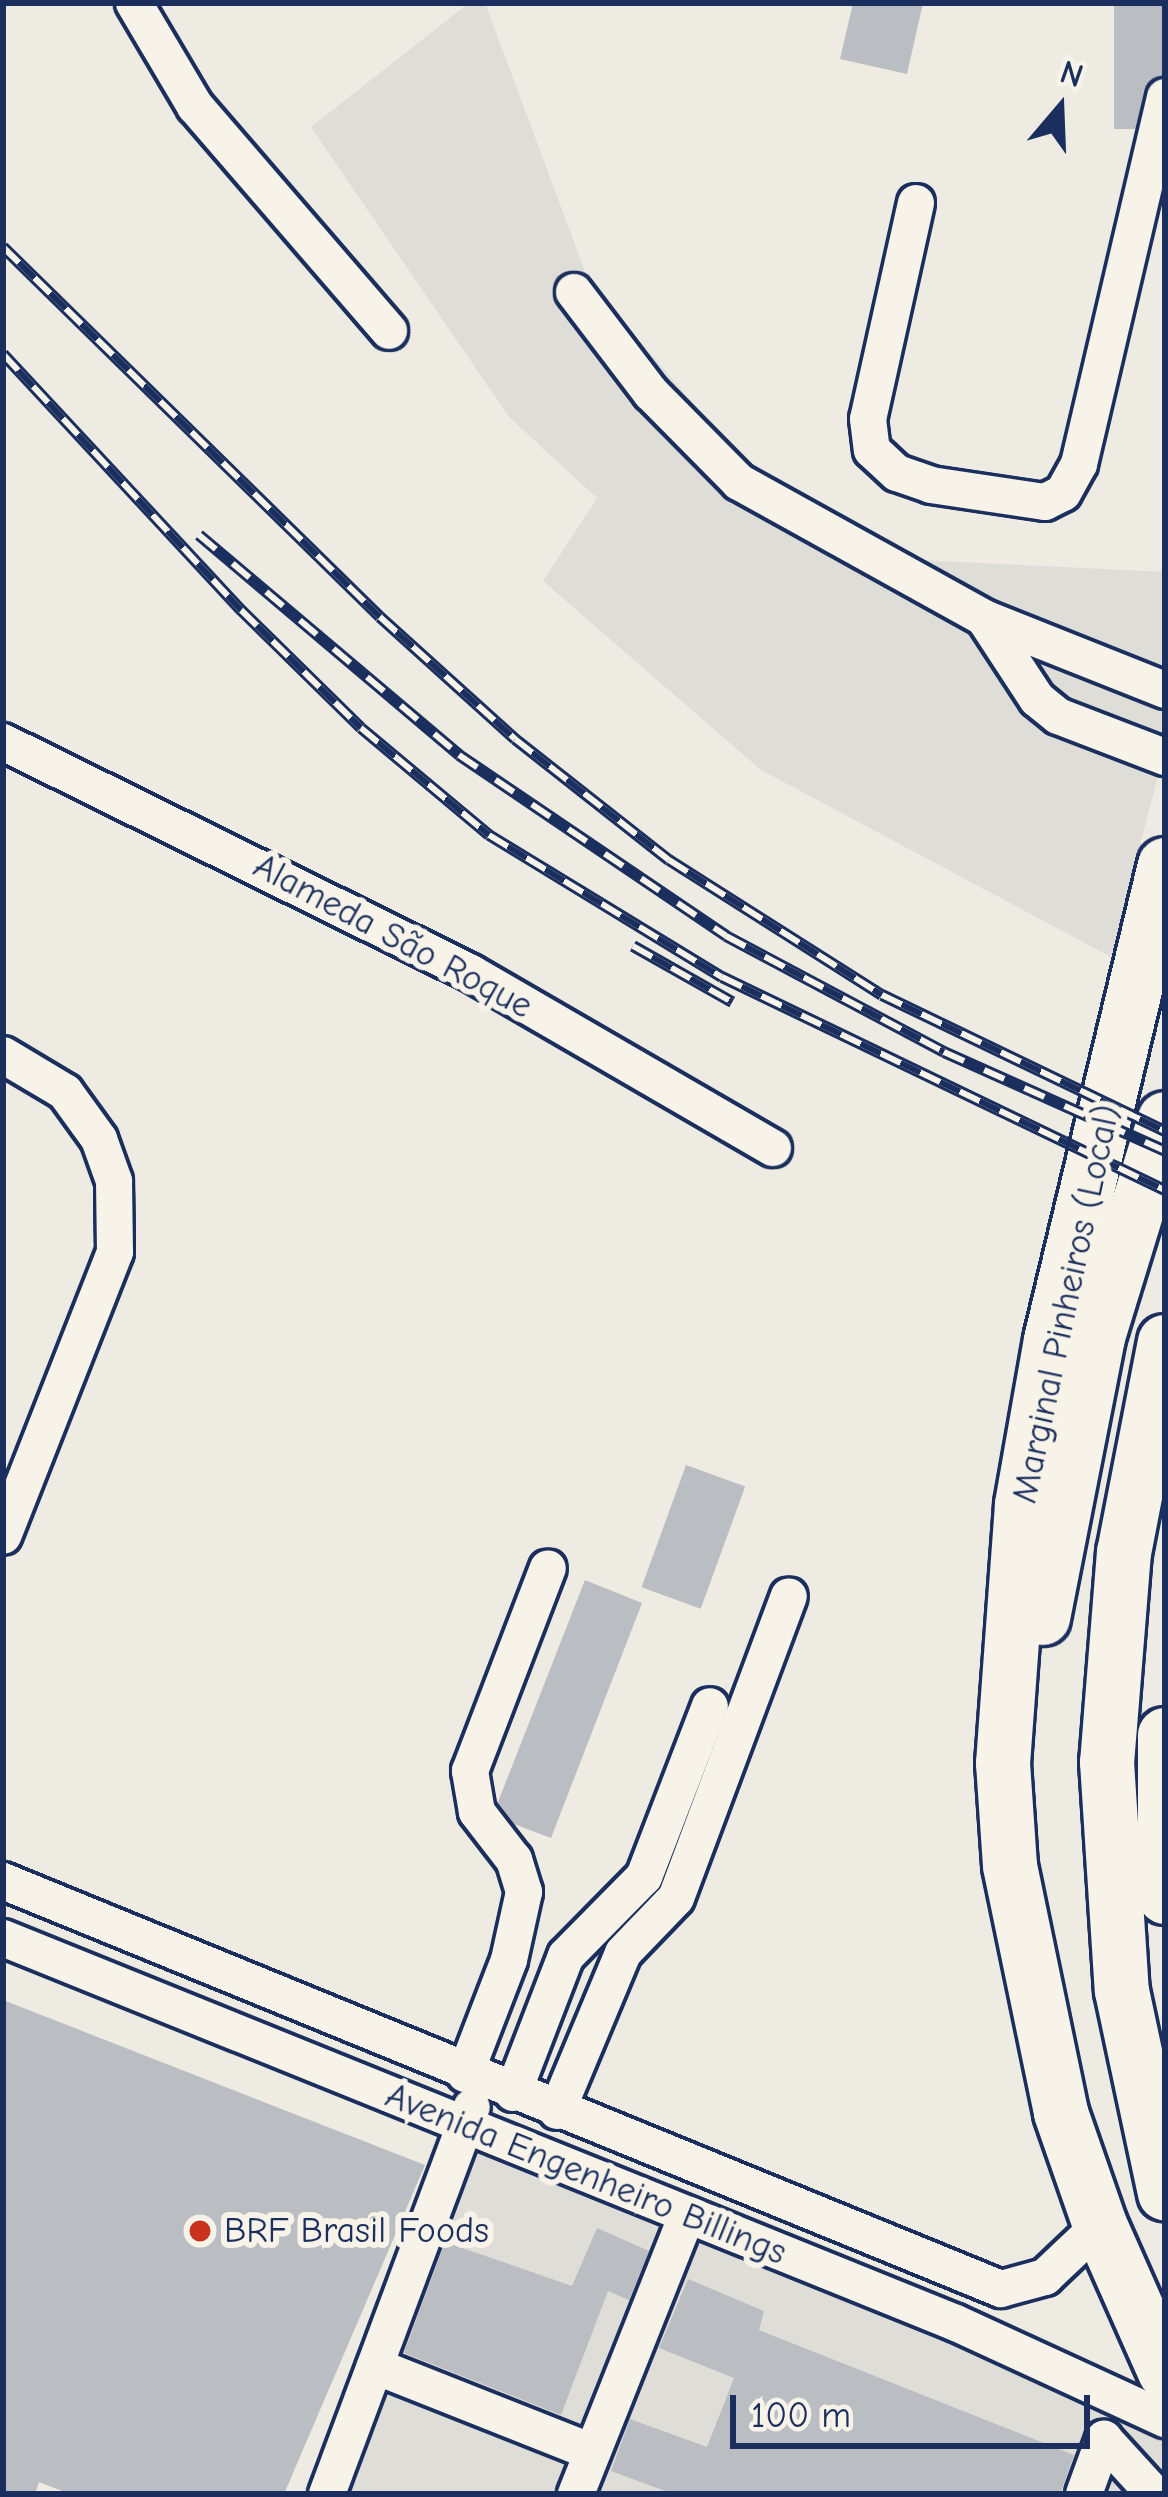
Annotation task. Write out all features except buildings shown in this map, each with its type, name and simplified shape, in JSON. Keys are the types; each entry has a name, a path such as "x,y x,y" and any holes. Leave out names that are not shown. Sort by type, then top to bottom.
{"highway":[{"name":"Marginal Pinheiros (Local)","path":"1165,865 1051,1340 1019,1527 1003,1763 1010,1866 1036,2002 1100,2224 1165,2372"},
{"path":"1036,2002 1043,1946 1033,1739 1046,1599 1098,1337 1165,1119"},
{"path":"1165,1342 1124,1552 1107,1762 1122,1991 1165,2192"},
{"path":"1165,1735 1165,1897"}],"street":[{"path":"134,3 195,106 389,331"},
{"path":"916,203 868,419 872,450 897,473 931,484 1046,502 1063,493 1078,464 1165,98"},
{"path":"574,292 651,393 740,482 984,618 1165,690"},
{"path":"984,618 1037,699 1058,716 1165,758"},
{"name":"Alameda São Roque","path":"3,742 471,973 773,1148"},
{"path":"3,1055 65,1092 99,1139 113,1181 115,1252 3,1536"},
{"path":"487,2082 524,1892 514,1860 477,1812 470,1771 548,1568"},
{"path":"556,2110 623,1953 676,1898 789,1596"},
{"path":"326,2494 465,2126 566,1956 644,1877 710,1706"},
{"name":"Avenida Engenheiro Billings","path":"3,1881 1001,2289 1035,2282 1100,2224"},
{"name":"Avenida Engenheiro Billings","path":"3,1938 956,2323 1165,2419"},
{"path":"306,2061 326,2016"},
{"path":"301,2494 440,2159"},
{"path":"576,2494 687,2215"},
{"path":"956,2323 974,2279"},
{"path":"375,2366 590,2451"},
{"path":"1084,2494 1104,2439 1154,2494"}],"shaded area":[{"path":"469,3 485,3 589,282 750,470 897,559 1165,572 1165,749 1111,957 761,770 543,581 597,498 509,417 311,127"},
{"path":"466,2121 1165,2410 1165,2494 320,2494"}],"railway":[{"path":"3,247 380,617 515,739 669,860 882,995 1165,1131"},
{"path":"3,354 241,610 361,728 489,835 722,977 1165,1190"},
{"path":"199,535 459,755 726,936 944,1052 1165,1151"},
{"path":"633,946 732,1002"}],"place":[{"name":"BRF Brasil Foods","path":"200,2231"}]}
